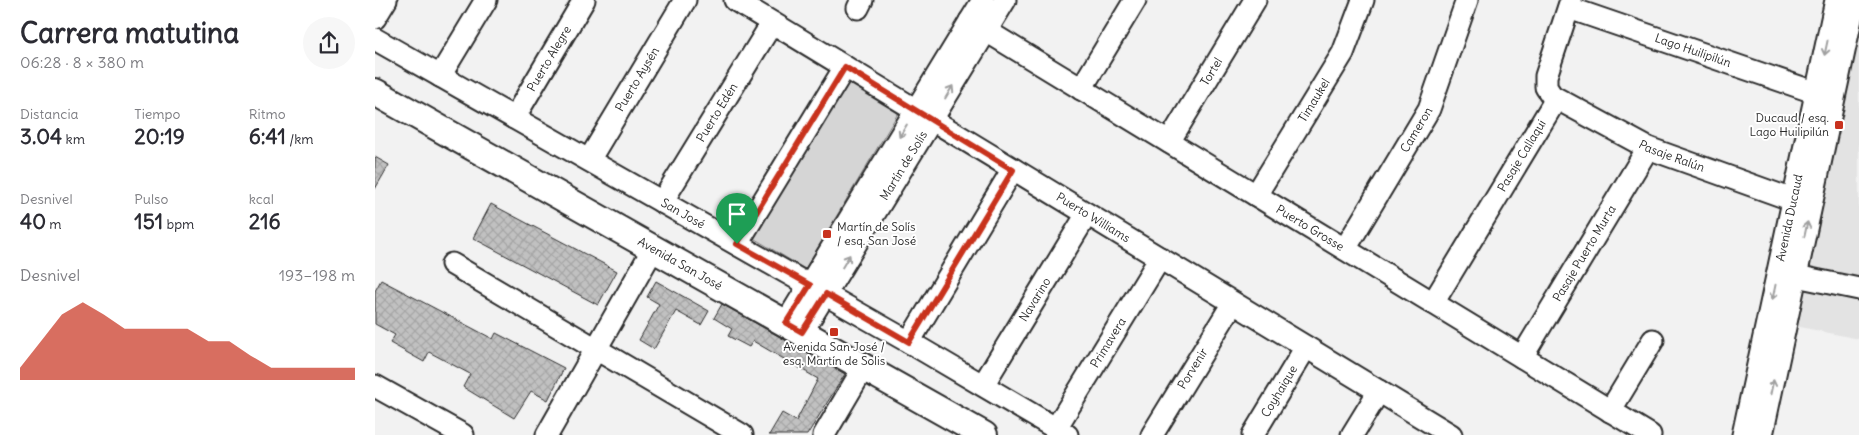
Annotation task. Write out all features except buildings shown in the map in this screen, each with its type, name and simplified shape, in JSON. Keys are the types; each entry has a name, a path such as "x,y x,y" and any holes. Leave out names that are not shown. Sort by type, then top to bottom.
{"main road":[{"name":"Avenida San José","path":"375,92 984,435"}],"street":[{"path":"375,18 386,0"},
{"path":"440,76 486,0"},
{"name":"Puerto Alegre","path":"514,118 584,0"},
{"name":"Puerto Aysén","path":"589,160 685,0"},
{"name":"Puerto Williams","path":"735,0 1451,435"},
{"name":"Martín de Solís","path":"978,26 983,0"},
{"name":"Martín de Solís","path":"794,328 978,26 1005,0"},
{"path":"1081,89 1135,0"},
{"name":"Tortel","path":"1169,142 1255,0"},
{"name":"Timaukel","path":"1256,195 1343,53 1363,0"},
{"name":"Cameron","path":"1345,249 1429,109 1467,0"},
{"name":"Avenida Ducaud","path":"1743,435 1837,0"},
{"name":"Avenida Ducaud","path":"1762,435 1855,0"},
{"path":"1556,99 1549,92 1546,76 1570,4"},
{"name":"Lago Huilipilún","path":"1570,4 1817,93"},
{"name":"Puerto Edén","path":"662,202 772,22"},
{"name":"Puerto Grosse","path":"978,26 1650,435"},
{"name":"San José","path":"375,39 909,342 1062,432"},
{"path":"737,244 845,67"},
{"name":"Pasaje Ralún","path":"1556,99 1648,148 1793,200"},
{"name":"Pasaje Callaqui","path":"1433,303 1556,99"},
{"name":"Pasaje Puerto Murta","path":"1522,357 1648,148"},
{"path":"909,342 1013,170"},
{"name":"Navarino","path":"983,385 1087,214"},
{"path":"547,435 653,249"},
{"name":"Primavera","path":"1062,432 1160,258"},
{"path":"452,264 742,435"},
{"path":"1796,276 1859,289"},
{"name":"Porvenir","path":"1152,435 1233,303"},
{"path":"1610,411 1653,340"},
{"name":"Coyhaique","path":"1253,435 1306,347"},
{"path":"824,435 863,367"},
{"path":"375,386 463,435"},
{"path":"1352,435 1379,391"}],"shaded area":[{"path":"1859,41 1859,339 1795,326"},
{"path":"845,77 900,110 805,269 750,236"}],"place":[{"name":"Ducaud / esq. Lago Huilipilún","path":"1839,125"},
{"name":"Martín de Solís / esq. San José","path":"827,234"},
{"name":"Avenida San José / esq. Martín de Solis","path":"834,332"}],"route":[{"path":"845,67 1013,170 909,342 826,294 802,332 786,323 810,285 737,244 845,67"}]}
